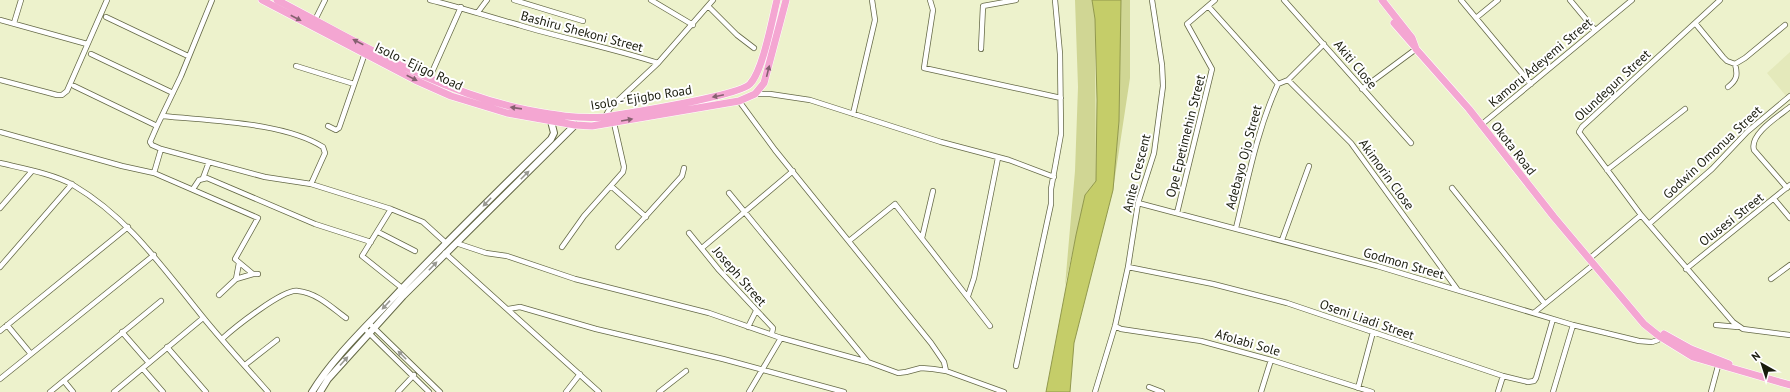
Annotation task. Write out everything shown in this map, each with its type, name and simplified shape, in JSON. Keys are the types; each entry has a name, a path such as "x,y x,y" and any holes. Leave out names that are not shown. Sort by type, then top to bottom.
{"main road":[{"name":"Isolo - Ejigo Road","path":"262,0 415,80 451,96 500,112 575,125"},
{"name":"Isolo - Ejigbo Road","path":"277,0 429,79 468,94 509,107 572,117 605,117 736,92 750,85 758,71 777,0"},
{"path":"755,94 766,78 786,0"},
{"path":"1376,0 1416,49"},
{"name":"Okota Road","path":"1382,0 1412,38 1416,49 1469,109 1591,262 1644,324 1659,336 1693,357 1718,366 1790,385"},
{"name":"Isolo - Ejigbo Road","path":"575,125 592,126 614,123 739,101 755,94"},
{"path":"320,392 328,379 402,288 551,139 554,133 551,121"},
{"path":"312,392 322,376 343,350 369,328 575,125"},
{"name":"Okota Road","path":"1631,308 1656,329 1691,349 1722,361 1790,381"}],"street":[{"path":"14,23 21,0"},
{"path":"0,80 57,95 62,94 69,88 107,0"},
{"path":"212,0 150,144 161,149 265,177 311,184 391,209 423,222 446,244"},
{"path":"315,20 325,0"},
{"name":"Bashiru Shekoni Street","path":"430,0 461,7 519,25 615,49 658,63"},
{"path":"478,12 487,0"},
{"path":"514,0 583,21"},
{"path":"651,0 692,25"},
{"path":"605,117 610,108 658,63 713,0"},
{"path":"853,114 875,20 872,0"},
{"path":"930,0 932,10 924,68 1061,98"},
{"path":"981,49 983,6 1016,0"},
{"path":"1016,366 1051,204 1061,134 1060,54 1055,0"},
{"name":"Anite Crescent","path":"1095,392 1115,326 1128,267 1138,203 1154,153 1163,86 1162,65 1152,0"},
{"path":"1215,0 1208,6 1278,84 1288,80 1324,44"},
{"name":"Akiti Close","path":"1284,0 1324,44 1362,90 1411,143"},
{"path":"1460,0 1531,84"},
{"path":"1476,18 1498,0"},
{"path":"1570,0 1595,30"},
{"name":"Kamoru Adeyemi Street","path":"1481,125 1632,0"},
{"name":"Olundegun Street","path":"1720,0 1579,130 1641,215 1686,269 1738,327"},
{"path":"708,6 737,35 754,48"},
{"name":"Ope Epetimehin Street","path":"1178,213 1212,69 1187,24 1208,6"},
{"path":"429,79 461,7"},
{"path":"106,17 188,56"},
{"path":"0,20 88,44"},
{"path":"1695,23 1727,62 1735,64 1745,58 1785,25"},
{"path":"1362,90 1416,49"},
{"path":"328,126 336,130 339,128 365,53"},
{"path":"91,54 173,93"},
{"path":"1728,87 1735,81 1737,76 1735,64"},
{"path":"296,66 354,84"},
{"name":"Akimorin Close","path":"1288,80 1351,143 1458,289"},
{"name":"Adebayo Ojo Street","path":"1236,228 1259,132 1268,104 1278,84"},
{"path":"74,86 157,126"},
{"path":"755,94 770,94 810,100 998,158 1054,177"},
{"name":"Godwin Omonua Street","path":"1649,224 1712,169 1747,132 1790,96"},
{"path":"739,101 934,347 944,362 946,371"},
{"path":"1788,186 1754,150 1752,145 1757,135 1790,107"},
{"path":"1607,170 1685,108"},
{"path":"163,116 261,127 288,133 317,143 323,147 325,153 311,184"},
{"path":"562,247 584,216 623,172 624,167 614,123"},
{"path":"0,132 122,166 154,173 194,189 198,193 258,218 235,259 255,274 236,279 220,295"},
{"path":"154,173 161,149"},
{"path":"968,296 974,278 998,158"},
{"path":"194,189 203,178 209,162"},
{"path":"0,163 32,171 72,184 128,227 154,255 204,318 268,392"},
{"path":"1282,240 1309,166"},
{"path":"618,247 682,176 684,168"},
{"path":"0,208 32,171"},
{"path":"702,248 746,213 793,171"},
{"path":"203,178 315,224 371,242"},
{"path":"0,266 72,184"},
{"path":"611,186 646,217"},
{"name":"Olusesi Street","path":"1686,269 1774,199 1788,186"},
{"path":"1452,188 1545,304"},
{"path":"922,238 933,191"},
{"path":"729,193 868,362"},
{"path":"1774,199 1790,218"},
{"name":"Godmon Street","path":"1138,203 1282,240 1458,289 1573,325 1645,341 1658,340 1659,336"},
{"path":"849,241 895,204 990,326"},
{"path":"391,209 362,256 402,288"},
{"path":"1535,312 1641,215"},
{"path":"0,331 128,227"},
{"path":"378,232 415,251"},
{"name":"Joseph Street","path":"688,233 719,270 773,328 772,333"},
{"path":"456,243 486,253 506,256 576,279 709,313 748,327 772,333 781,338 868,362 898,373 921,368 946,371 1004,392"},
{"path":"445,253 599,392"},
{"path":"0,379 154,255"},
{"path":"236,279 239,263"},
{"path":"1771,279 1790,265"},
{"name":"Oseni Liadi Street","path":"1128,267 1213,284 1287,303 1502,376 1528,382 1535,380 1553,319"},
{"path":"222,339 237,326 285,292 297,290 317,297 346,318"},
{"path":"50,392 161,301"},
{"path":"508,309 520,306 596,329 723,359 844,392"},
{"path":"748,327 756,311"},
{"path":"114,392 204,318"},
{"path":"7,325 31,354"},
{"path":"1553,392 1573,325"},
{"path":"1716,325 1790,335"},
{"name":"Afolabi Sole","path":"1115,326 1162,336 1201,341 1271,360 1372,392"},
{"path":"369,328 440,392"},
{"path":"369,328 429,392"},
{"path":"122,332 149,363"},
{"path":"1358,388 1373,332"},
{"path":"749,392 781,338"},
{"path":"245,365 277,340"},
{"path":"167,347 206,392"},
{"path":"1261,392 1271,360"},
{"path":"1711,392 1718,366"},
{"path":"142,369 163,392"},
{"path":"398,392 418,371"},
{"path":"659,392 686,371"},
{"path":"566,392 580,374"},
{"path":"1498,392 1502,376"},
{"path":"64,381 73,392"},
{"path":"1149,387 1162,392"}],"shaded area":[{"path":"1075,0 1092,0 1095,19 1096,181 1085,195 1065,286 1075,171 1078,87"},
{"path":"1092,0 1121,0 1119,121 1113,190 1074,343 1070,392 1046,392 1085,195 1096,181 1097,100 1095,19"},
{"path":"1121,0 1130,0 1130,78 1113,190 1119,121"},
{"path":"1790,52 1790,92 1786,96 1767,73"}]}
